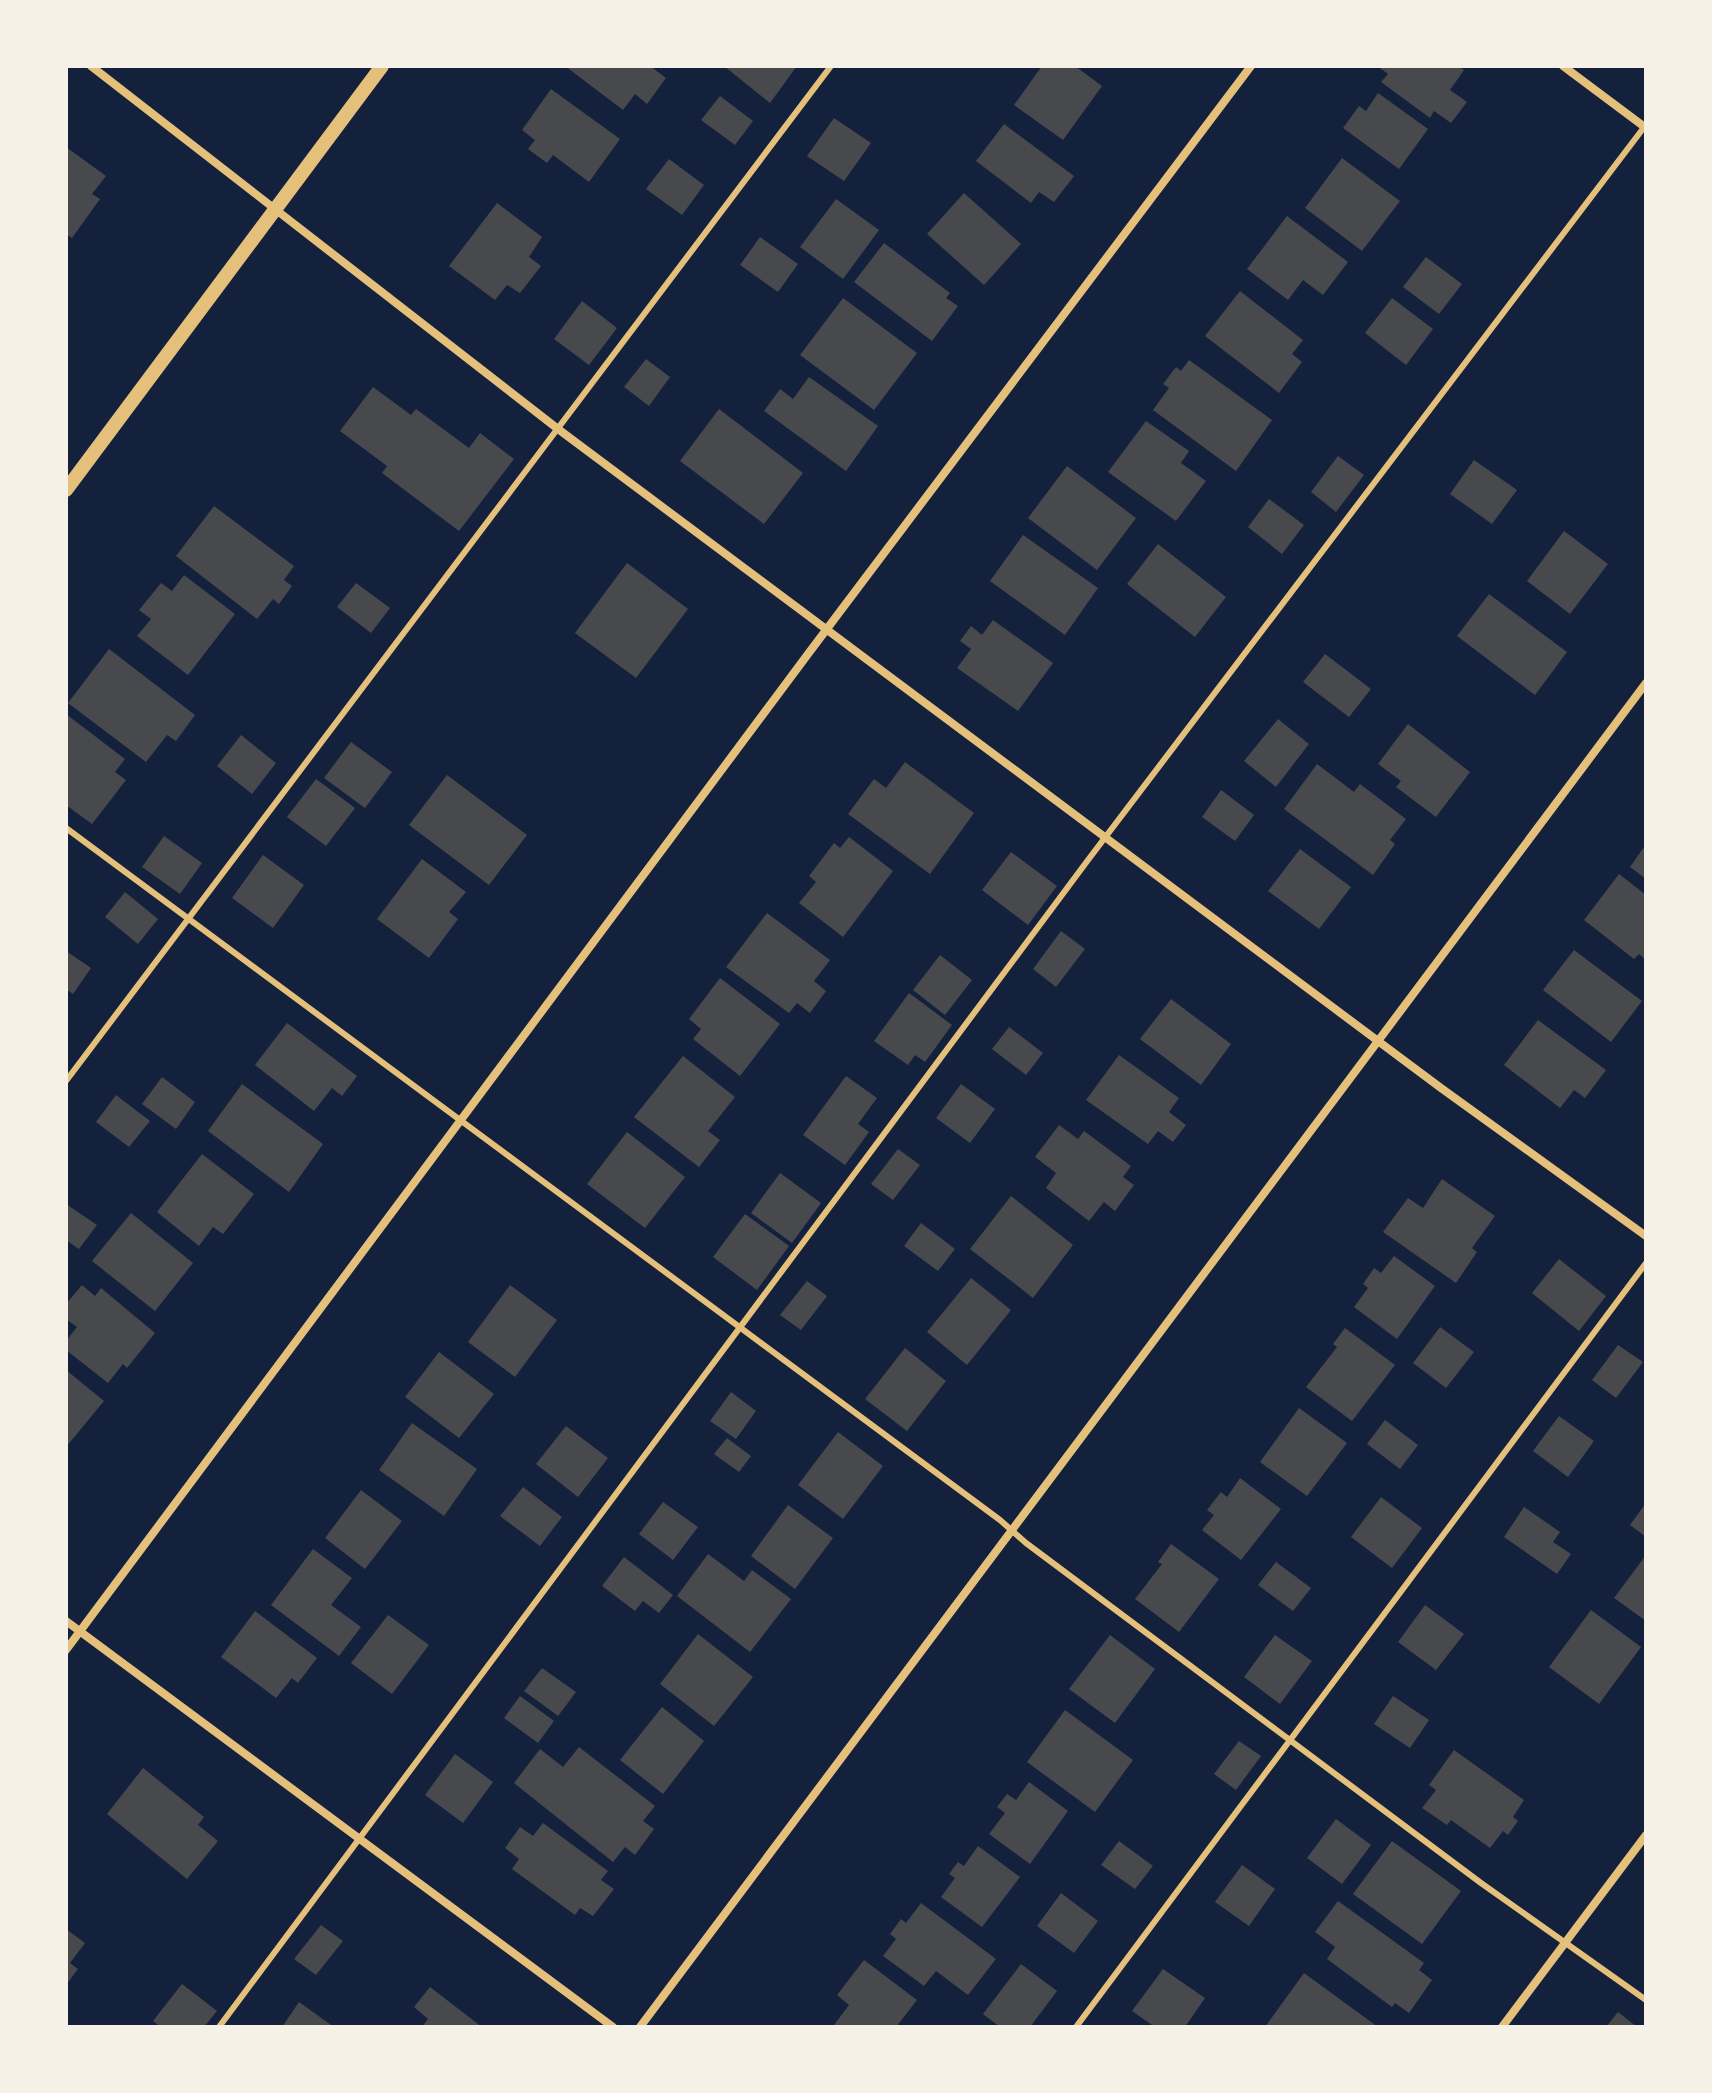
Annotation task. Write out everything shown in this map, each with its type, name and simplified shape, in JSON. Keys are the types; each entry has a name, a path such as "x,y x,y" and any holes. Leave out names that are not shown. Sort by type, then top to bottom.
{"street":[{"path":"91,66 558,429 1646,1236"},
{"path":"66,490 382,66"},
{"path":"66,1650 462,1123 827,628 1251,66"},
{"path":"1563,66 1645,126"},
{"path":"640,2027 1646,683"},
{"path":"66,1621 613,2027"},
{"path":"1502,2027 1646,1835"}],"lane":[{"path":"66,1081 831,66"},
{"path":"219,2027 1107,836 1645,126"},
{"path":"66,828 1291,1740 1646,2000"},
{"path":"1076,2027 1646,1263"}],"building":[{"path":"565,66 650,66 666,78 647,104 635,94 623,110"},
{"path":"724,66 797,66 770,103"},
{"path":"1042,66 1075,66 1102,86 1063,140 1014,105"},
{"path":"1377,66 1458,66 1464,70 1450,90 1467,102 1451,123 1434,111 1430,118 1381,82 1388,74"},
{"path":"551,89 620,139 589,182 553,155 547,163 528,149 535,140 522,130"},
{"path":"1378,93 1428,129 1399,169 1343,128 1359,106 1366,111"},
{"path":"720,96 753,121 735,145 701,120"},
{"path":"834,118 871,143 844,181 807,156"},
{"path":"1004,124 1074,176 1054,202 1039,192 1031,203 976,161"},
{"path":"66,147 106,176 92,194 100,199 72,238 66,234"},
{"path":"1342,158 1400,201 1362,251 1305,208"},
{"path":"669,159 704,185 682,215 646,189"},
{"path":"964,193 1021,244 984,285 927,234"},
{"path":"836,199 879,230 843,279 800,247"},
{"path":"497,203 542,237 529,257 541,266 520,293 507,285 495,300 449,266"},
{"path":"1287,216 1348,262 1323,295 1303,280 1288,300 1247,269"},
{"path":"760,237 798,264 778,292 740,265"},
{"path":"884,243 950,293 946,298 958,306 932,341 854,282"},
{"path":"1426,257 1462,284 1439,314 1403,287"},
{"path":"1240,291 1303,340 1292,354 1302,362 1279,393 1205,336"},
{"path":"843,298 917,353 874,410 800,355"},
{"path":"1392,298 1433,329 1406,365 1365,333"},
{"path":"582,301 617,328 589,365 554,339"},
{"path":"646,359 670,377 649,406 624,387"},
{"path":"1189,360 1272,420 1236,471 1153,410 1169,388 1163,384 1176,367 1181,371"},
{"path":"809,377 878,426 846,471 764,411 780,389 793,399"},
{"path":"373,387 411,415 416,409 469,448 480,433 514,459 459,531 382,473 387,466 340,431"},
{"path":"719,409 803,473 764,524 680,461"},
{"path":"1146,421 1189,451 1181,463 1206,481 1176,521 1108,472"},
{"path":"1338,456 1364,475 1336,512 1311,492"},
{"path":"1474,460 1517,490 1492,524 1450,494"},
{"path":"1067,466 1136,518 1097,570 1028,518"},
{"path":"1269,499 1304,525 1282,554 1248,527"},
{"path":"214,506 294,566 284,580 292,586 279,604 273,599 257,619 176,556"},
{"path":"1564,531 1608,564 1570,614 1527,581"},
{"path":"1023,535 1098,588 1065,635 990,581"},
{"path":"1158,544 1226,597 1195,637 1127,584"},
{"path":"627,563 688,609 636,678 575,633"},
{"path":"184,575 235,614 188,675 137,636 151,619 139,610 161,583 172,591"},
{"path":"356,583 390,608 371,633 337,607"},
{"path":"1489,594 1567,652 1535,695 1457,636"},
{"path":"993,620 1053,663 1018,711 957,668 971,649 960,641 971,626 982,635"},
{"path":"109,649 195,715 176,741 167,735 146,762 68,703"},
{"path":"1325,654 1371,689 1349,717 1303,682"},
{"path":"66,714 125,759 115,772 126,780 92,824 66,805"},
{"path":"1278,719 1309,744 1276,787 1244,761"},
{"path":"1408,724 1470,772 1436,817 1396,787 1401,781 1378,764"},
{"path":"241,735 276,763 252,794 217,766"},
{"path":"351,742 392,772 365,808 324,778"},
{"path":"905,762 974,813 930,874 848,814 874,779 886,788"},
{"path":"1317,764 1354,792 1360,784 1406,819 1390,840 1395,844 1373,875 1284,809"},
{"path":"447,775 527,835 489,885 409,825"},
{"path":"316,779 355,808 326,846 287,817"},
{"path":"1221,790 1254,815 1235,841 1202,817"},
{"path":"164,836 202,863 180,894 142,867"},
{"path":"849,837 893,871 843,937 799,903 816,882 809,876 834,843 840,848"},
{"path":"1646,844 1646,879 1630,867"},
{"path":"1300,849 1351,887 1319,929 1268,891"},
{"path":"1011,852 1057,886 1028,925 982,890"},
{"path":"263,855 304,885 273,928 232,898"},
{"path":"422,859 466,892 449,912 458,919 429,958 377,919"},
{"path":"1619,874 1646,895 1646,960 1639,954 1634,959 1584,920"},
{"path":"125,892 158,919 138,944 105,917"},
{"path":"767,913 830,960 814,981 826,991 810,1013 797,1003 789,1013 726,967"},
{"path":"1061,931 1085,949 1056,987 1033,969"},
{"path":"1574,950 1642,1001 1611,1042 1543,990"},
{"path":"66,951 91,968 73,994 66,989"},
{"path":"940,955 972,980 945,1015 913,990"},
{"path":"720,978 780,1024 740,1076 693,1039 701,1029 689,1019"},
{"path":"909,993 952,1025 925,1062 915,1055 908,1065 874,1041"},
{"path":"1171,999 1231,1044 1201,1085 1140,1039"},
{"path":"1538,1020 1606,1070 1585,1098 1574,1090 1560,1108 1504,1065"},
{"path":"287,1023 357,1076 342,1096 332,1088 314,1111 255,1065"},
{"path":"1009,1027 1043,1053 1026,1075 992,1049"},
{"path":"1119,1055 1179,1098 1169,1112 1186,1125 1173,1142 1158,1131 1148,1144 1086,1100"},
{"path":"683,1056 735,1097 708,1131 720,1140 699,1167 634,1117"},
{"path":"846,1076 877,1098 858,1124 869,1132 845,1165 803,1135"},
{"path":"162,1077 195,1102 176,1129 142,1104"},
{"path":"242,1084 323,1144 289,1192 208,1131"},
{"path":"961,1084 995,1109 970,1143 936,1118"},
{"path":"116,1095 150,1121 129,1147 96,1122"},
{"path":"1059,1125 1078,1139 1084,1131 1131,1166 1123,1177 1134,1185 1115,1211 1104,1202 1089,1221 1046,1188 1056,1173 1035,1157"},
{"path":"627,1132 685,1177 645,1228 587,1184"},
{"path":"898,1149 920,1165 893,1200 871,1184"},
{"path":"202,1154 254,1194 223,1234 213,1227 199,1246 157,1212"},
{"path":"780,1173 821,1203 792,1243 751,1213"},
{"path":"1442,1179 1495,1216 1472,1248 1477,1252 1456,1283 1383,1232 1408,1198 1423,1208"},
{"path":"1011,1196 1073,1245 1033,1298 970,1249"},
{"path":"66,1204 97,1225 79,1249 66,1240"},
{"path":"131,1213 193,1263 155,1311 92,1261"},
{"path":"745,1214 789,1246 757,1290 713,1257"},
{"path":"921,1223 955,1249 938,1271 904,1246"},
{"path":"1394,1256 1435,1286 1397,1339 1354,1307 1368,1288 1363,1284 1374,1268 1381,1273"},
{"path":"1559,1259 1606,1296 1579,1331 1532,1293"},
{"path":"971,1278 1011,1310 967,1365 927,1332"},
{"path":"807,1281 827,1296 801,1330 780,1315"},
{"path":"82,1285 95,1296 101,1288 155,1333 127,1368 123,1364 108,1383 66,1350 66,1341 77,1327 66,1319 66,1304"},
{"path":"510,1285 557,1320 515,1377 468,1342"},
{"path":"1440,1327 1474,1352 1446,1388 1413,1363"},
{"path":"1345,1328 1395,1365 1352,1421 1306,1387 1337,1347 1333,1344"},
{"path":"1618,1345 1643,1362 1616,1398 1592,1380"},
{"path":"905,1348 946,1381 907,1431 865,1399"},
{"path":"439,1352 494,1394 459,1438 405,1397"},
{"path":"66,1370 104,1401 66,1447"},
{"path":"731,1392 756,1411 736,1439 710,1421"},
{"path":"1299,1408 1347,1443 1307,1496 1260,1462"},
{"path":"1559,1416 1594,1441 1568,1477 1533,1451"},
{"path":"1385,1420 1418,1445 1400,1469 1367,1444"},
{"path":"412,1423 477,1469 444,1516 379,1470"},
{"path":"566,1426 608,1458 578,1497 536,1464"},
{"path":"838,1432 883,1466 843,1519 798,1485"},
{"path":"727,1438 751,1456 739,1472 714,1454"},
{"path":"1240,1478 1281,1509 1241,1560 1202,1530 1214,1515 1207,1510 1221,1492 1227,1497"},
{"path":"523,1487 562,1517 540,1546 500,1516"},
{"path":"361,1490 402,1521 365,1569 325,1538"},
{"path":"1381,1497 1422,1528 1392,1568 1351,1537"},
{"path":"663,1502 698,1527 673,1560 639,1534"},
{"path":"1646,1503 1646,1537 1630,1525"},
{"path":"788,1505 833,1538 795,1589 751,1556"},
{"path":"1524,1507 1560,1532 1553,1542 1571,1554 1557,1574 1504,1537"},
{"path":"1171,1544 1219,1579 1179,1632 1135,1599 1162,1564 1158,1562"},
{"path":"313,1549 352,1578 331,1605 361,1627 339,1656 271,1605"},
{"path":"708,1554 744,1581 752,1570 791,1599 750,1652 677,1596"},
{"path":"1646,1555 1646,1621 1614,1598"},
{"path":"624,1557 673,1595 659,1613 643,1601 635,1611 602,1586"},
{"path":"1276,1562 1311,1588 1293,1611 1258,1585"},
{"path":"1425,1605 1464,1634 1436,1670 1398,1642"},
{"path":"1591,1610 1641,1647 1599,1704 1549,1667"},
{"path":"255,1611 317,1658 298,1683 292,1678 276,1698 221,1657"},
{"path":"388,1615 429,1645 392,1694 351,1663"},
{"path":"698,1634 753,1677 714,1726 660,1684"},
{"path":"1110,1635 1155,1669 1115,1723 1069,1689"},
{"path":"1275,1635 1312,1661 1280,1704 1244,1677"},
{"path":"542,1668 576,1692 558,1716 524,1691"},
{"path":"520,1696 554,1721 538,1743 504,1718"},
{"path":"1393,1696 1429,1720 1410,1748 1374,1724"},
{"path":"662,1707 704,1741 663,1794 620,1760"},
{"path":"1065,1710 1133,1760 1095,1812 1027,1762"},
{"path":"1239,1741 1261,1756 1236,1790 1214,1774"},
{"path":"579,1747 655,1806 643,1821 654,1829 635,1855 625,1847 613,1862 514,1783 540,1749 563,1767"},
{"path":"1454,1750 1524,1800 1513,1817 1518,1821 1508,1835 1503,1831 1490,1848 1451,1820 1447,1825 1422,1808 1436,1790 1429,1785"},
{"path":"455,1754 493,1782 463,1823 425,1795"},
{"path":"143,1768 204,1817 198,1825 218,1841 187,1879 107,1814"},
{"path":"1029,1782 1068,1811 1030,1864 989,1834 1005,1813 997,1807 1007,1794 1016,1800"},
{"path":"1336,1819 1371,1845 1342,1884 1307,1858"},
{"path":"543,1823 608,1871 601,1880 614,1889 593,1916 580,1908 575,1915 512,1869 519,1859 505,1848 520,1827 533,1836"},
{"path":"1119,1841 1153,1866 1135,1889 1101,1865"},
{"path":"1392,1841 1461,1891 1422,1944 1353,1894"},
{"path":"978,1846 1020,1877 982,1927 941,1897 955,1878 949,1874 958,1862 964,1866"},
{"path":"1242,1865 1275,1889 1249,1926 1215,1902"},
{"path":"1061,1893 1098,1921 1074,1953 1037,1926"},
{"path":"1338,1901 1424,1963 1419,1970 1432,1980 1409,2013 1395,2003 1392,2007 1327,1959 1335,1947 1315,1932"},
{"path":"921,1903 996,1959 968,1995 936,1971 924,1986 883,1956 896,1939 890,1934 901,1919 906,1923"},
{"path":"321,1925 343,1941 316,1975 294,1959"},
{"path":"66,1929 85,1943 70,1963 78,1969 66,1985"},
{"path":"864,1960 917,2000 896,2027 834,2025 849,2005 837,1995"},
{"path":"1021,1964 1057,1991 1030,2027 1000,2027 983,2014"},
{"path":"1163,1969 1205,1998 1185,2027 1155,2027 1132,2011"},
{"path":"1304,1973 1378,2027 1265,2027"},
{"path":"182,1984 217,2011 204,2027 161,2027 153,2021"},
{"path":"430,1987 482,2027 422,2027 428,2019 414,2007"},
{"path":"299,2002 334,2027 282,2027"},
{"path":"1618,2012 1637,2027 1606,2027"}]}
